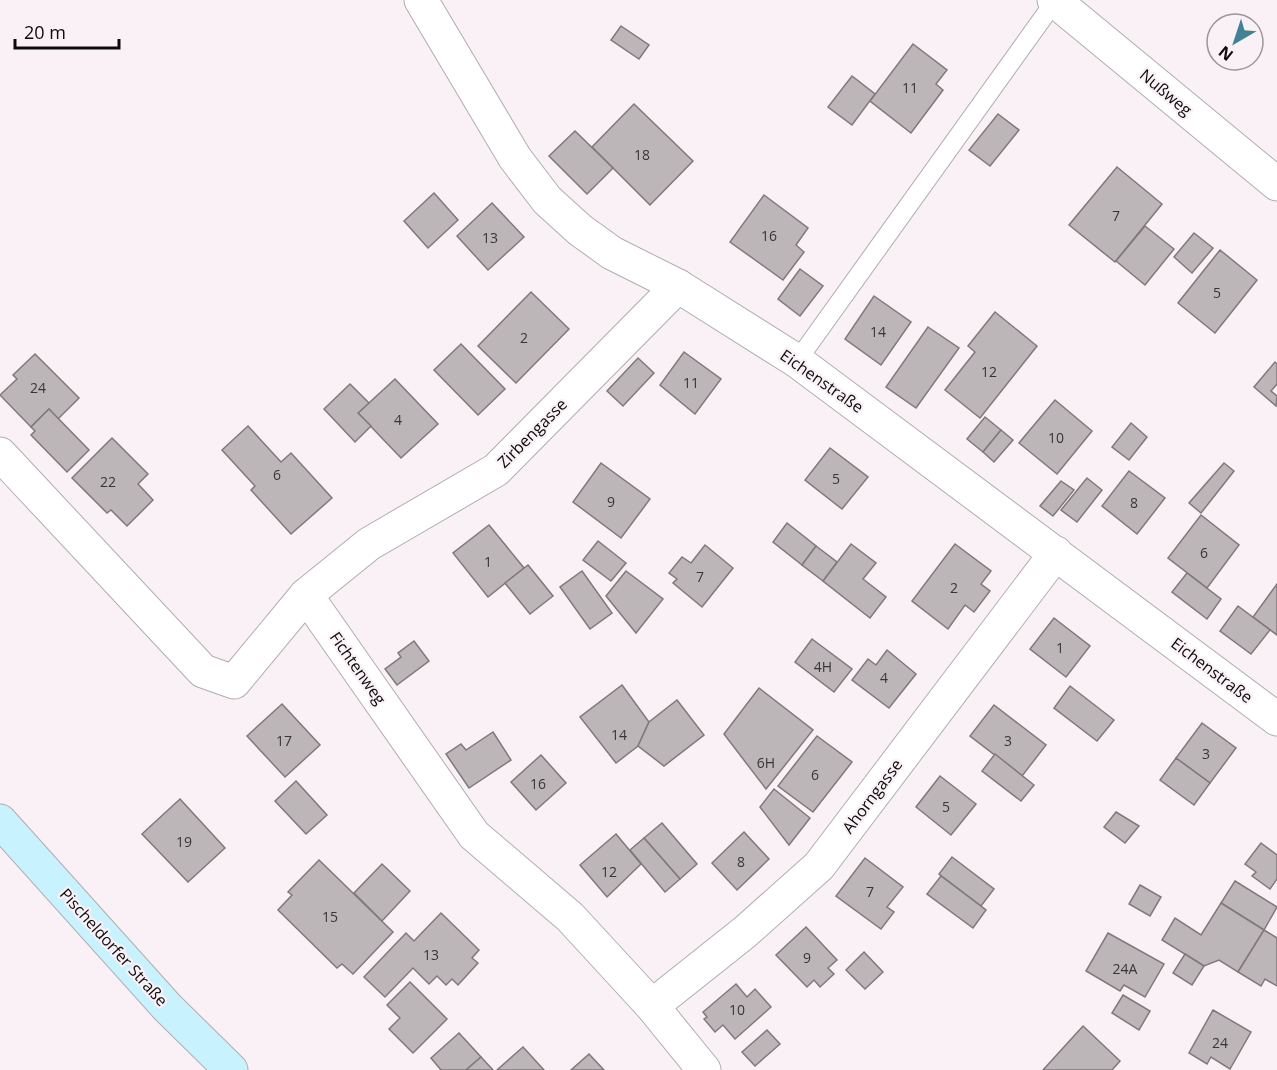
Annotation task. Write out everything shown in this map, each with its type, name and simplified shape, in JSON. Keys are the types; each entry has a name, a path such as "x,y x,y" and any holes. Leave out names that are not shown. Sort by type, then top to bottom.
{"main road":[{"name":"Pischeldorfer Straße","path":"0,821 167,1007 231,1070"}],"street":[{"name":"Eichenstraße","path":"421,0 515,158 547,200 580,230 612,253 678,286 797,361 1277,719"},
{"name":"Nußweg","path":"1055,0 1277,184"},
{"name":"Zirbengasse","path":"306,595 369,544 496,470 678,286"},
{"path":"0,454 203,671 234,682 306,595"},
{"name":"Ahorngasse","path":"652,1006 745,932 819,866 1056,553"},
{"name":"Fichtenweg","path":"306,595 474,835 570,917 652,1006 704,1070"}],"lane":[{"path":"797,361 1055,0"}],"building":[{"path":"621,26 649,45 639,59 611,40"},
{"path":"913,44 947,70 936,84 943,90 911,133 870,101"},
{"path":"852,76 875,94 852,125 828,107"},
{"path":"634,104 693,161 650,205 592,147"},
{"path":"998,114 1019,130 990,166 969,150"},
{"path":"575,131 613,168 587,194 549,156"},
{"path":"1117,167 1162,204 1115,262 1069,225"},
{"path":"434,193 458,220 428,248 404,221"},
{"path":"764,195 808,228 796,245 804,252 783,280 730,242"},
{"path":"492,203 524,237 488,270 457,236"},
{"path":"1145,226 1174,249 1145,285 1116,261"},
{"path":"1194,233 1213,248 1192,273 1174,257"},
{"path":"1220,250 1257,280 1215,333 1178,303"},
{"path":"800,269 823,286 800,316 778,299"},
{"path":"531,292 569,329 516,383 478,346"},
{"path":"874,296 911,322 881,365 845,339"},
{"path":"995,312 1037,346 980,418 945,390 975,352 968,346"},
{"path":"928,327 959,348 916,408 886,387"},
{"path":"461,344 505,389 478,415 434,370"},
{"path":"684,352 721,379 695,414 660,385"},
{"path":"35,354 79,398 58,419 49,409 31,427 0,395 17,379 13,375"},
{"path":"638,358 654,373 623,406 607,391"},
{"path":"1275,362 1277,364 1277,384 1271,391 1277,396 1276,406 1254,387"},
{"path":"395,379 438,424 401,458 358,413"},
{"path":"350,384 369,403 358,413 371,426 355,442 324,409"},
{"path":"1055,400 1092,431 1057,474 1019,443"},
{"path":"49,409 89,450 67,472 31,435 35,431 31,427"},
{"path":"985,417 1001,430 983,452 967,439"},
{"path":"1131,423 1147,437 1129,460 1112,447"},
{"path":"248,426 281,462 291,453 332,498 291,534 251,490 255,486 222,450"},
{"path":"1001,430 1013,440 994,462 983,452"},
{"path":"112,438 148,474 138,484 153,500 127,526 111,510 107,513 72,478"},
{"path":"830,448 868,477 842,509 805,480"},
{"path":"601,463 650,499 621,538 573,502"},
{"path":"1224,463 1234,471 1201,513 1189,503"},
{"path":"1129,471 1165,498 1137,534 1102,506"},
{"path":"1087,478 1102,490 1077,522 1061,510"},
{"path":"1061,481 1074,490 1053,516 1040,506"},
{"path":"1201,515 1239,545 1207,588 1168,558"},
{"path":"787,523 816,546 802,565 773,542"},
{"path":"489,525 524,568 488,597 453,553"},
{"path":"598,541 626,563 611,581 583,560"},
{"path":"851,544 876,563 863,579 886,597 870,618 823,581"},
{"path":"955,544 991,571 981,584 990,591 974,612 965,605 948,629 912,601"},
{"path":"705,545 733,568 702,607 673,583 677,579 669,573 682,557 691,563"},
{"path":"816,546 837,562 823,581 802,565"},
{"path":"528,565 553,596 530,614 505,583"},
{"path":"582,571 612,613 590,629 560,587"},
{"path":"626,571 663,599 636,633 606,596"},
{"path":"1187,573 1221,599 1207,619 1172,592"},
{"path":"1277,584 1277,635 1253,617"},
{"path":"1238,606 1270,630 1251,654 1220,631"},
{"path":"1054,618 1090,646 1066,677 1030,649"},
{"path":"812,639 852,669 834,692 795,662"},
{"path":"414,641 429,661 397,685 385,669 401,657 398,653"},
{"path":"887,650 916,674 889,708 852,680 868,659 876,665"},
{"path":"622,685 649,722 638,746 616,763 580,717"},
{"path":"1070,686 1114,720 1097,741 1054,708"},
{"path":"759,688 813,730 766,789 724,734"},
{"path":"677,700 704,735 664,766 638,746 649,722"},
{"path":"282,704 320,745 285,777 247,736"},
{"path":"994,705 1046,745 1022,776 970,736"},
{"path":"1202,723 1236,748 1210,783 1176,758"},
{"path":"493,732 511,760 469,788 446,754 461,744 466,750"},
{"path":"817,736 852,762 813,812 778,786"},
{"path":"995,754 1034,785 1021,801 982,771"},
{"path":"541,755 566,783 536,810 511,782"},
{"path":"1176,758 1210,783 1194,805 1160,780"},
{"path":"940,776 976,804 951,835 916,807"},
{"path":"296,781 327,815 306,834 275,801"},
{"path":"774,789 810,818 789,845 760,807"},
{"path":"180,799 225,848 188,882 142,834"},
{"path":"1116,812 1139,826 1125,843 1104,827"},
{"path":"662,823 697,864 680,879 644,838"},
{"path":"744,832 769,859 737,890 712,863"},
{"path":"616,834 641,864 607,897 580,865"},
{"path":"644,838 680,879 665,892 630,850"},
{"path":"1261,843 1277,855 1277,879 1270,889 1252,876 1256,872 1245,864"},
{"path":"952,857 994,889 981,906 939,874"},
{"path":"865,858 903,887 887,907 894,912 881,929 836,896"},
{"path":"319,860 393,932 353,974 342,964 337,968 278,910 292,895 288,892"},
{"path":"382,864 410,891 382,921 354,893"},
{"path":"941,876 986,910 973,928 927,894"},
{"path":"1235,881 1277,907 1264,930 1221,903"},
{"path":"1140,885 1161,897 1150,916 1129,904"},
{"path":"1221,903 1264,930 1238,972 1219,960 1204,966 1162,940 1175,918 1201,935"},
{"path":"441,913 479,950 472,958 478,963 458,985 452,979 446,985 437,976 429,984 413,968 385,997 364,977 406,933 414,941"},
{"path":"806,927 837,960 828,968 834,974 820,987 814,980 807,987 776,955"},
{"path":"1264,930 1277,938 1277,986 1265,979 1261,986 1238,972"},
{"path":"1108,933 1164,964 1145,997 1124,985 1120,991 1086,971"},
{"path":"864,952 883,972 865,989 846,970"},
{"path":"1185,954 1204,966 1192,985 1173,973"},
{"path":"410,982 447,1019 413,1053 389,1029 400,1018 387,1005"},
{"path":"736,984 747,997 755,989 771,1007 735,1039 723,1025 715,1032 704,1019 707,1017 703,1012"},
{"path":"1123,995 1150,1011 1139,1030 1112,1013"},
{"path":"1213,1010 1251,1032 1230,1069 1211,1057 1207,1064 1189,1053"},
{"path":"1083,1026 1120,1061 1112,1070 1043,1070"},
{"path":"767,1030 780,1044 755,1066 742,1052"},
{"path":"459,1033 481,1057 466,1070 441,1070 431,1058"},
{"path":"523,1047 544,1070 497,1070"},
{"path":"589,1054 604,1070 571,1070"},
{"path":"481,1057 493,1070 466,1070"}]}
